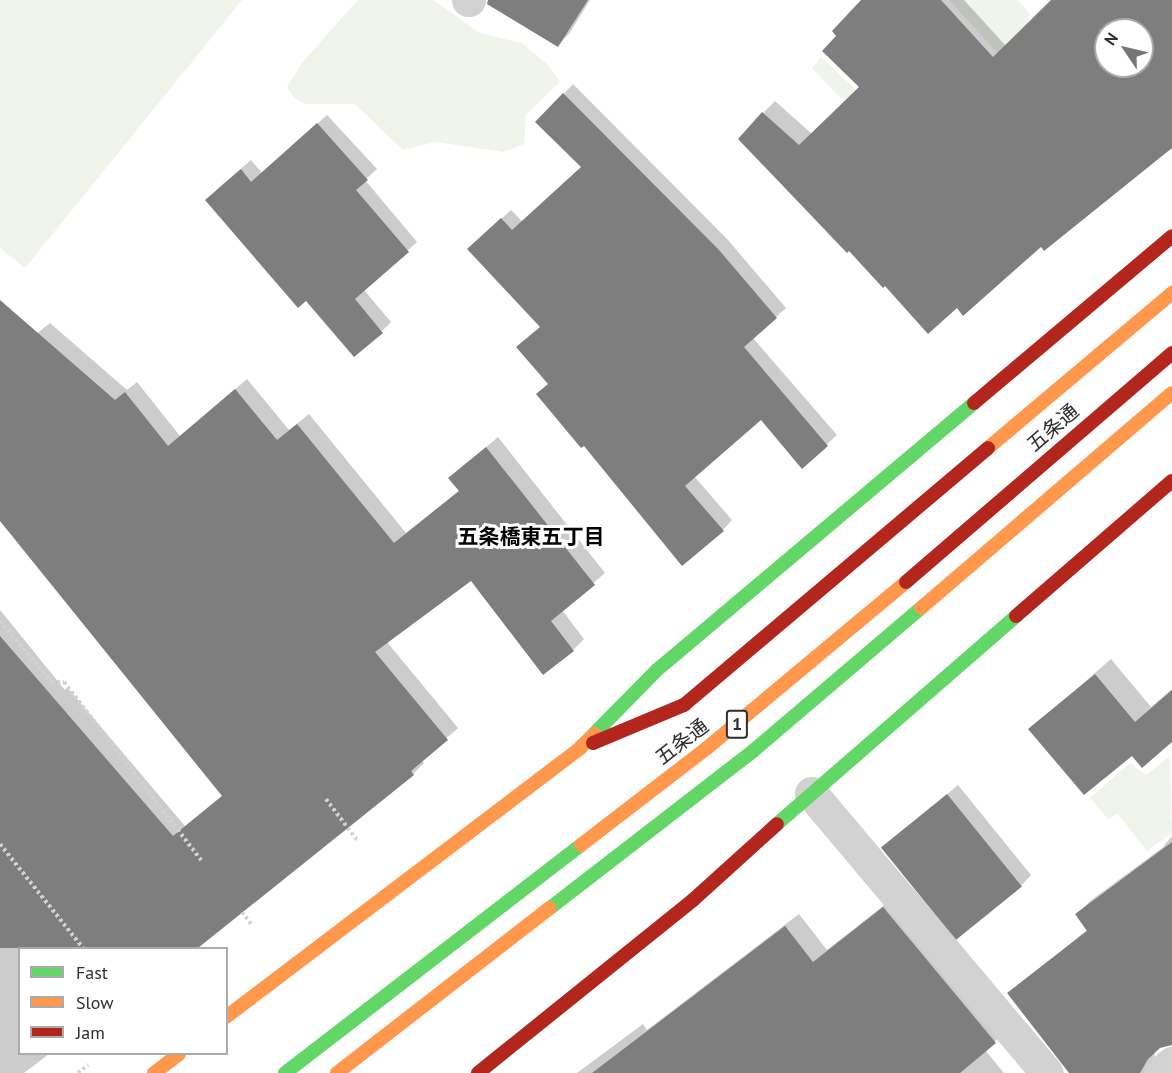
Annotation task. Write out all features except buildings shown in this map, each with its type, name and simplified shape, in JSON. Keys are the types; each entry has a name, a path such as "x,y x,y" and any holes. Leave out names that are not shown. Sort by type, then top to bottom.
{"highway":[{"path":"228,1015 580,748 657,670 1172,236"},
{"path":"580,748 684,705 1172,293"},
{"name":"五条通","path":"285,1073 707,748 844,634 1172,353"},
{"name":"1","path":"337,1073 753,751 1172,393"},
{"path":"478,1073 693,900 811,793 1172,481"},
{"path":"154,1073 176,1055"}],"street":[{"path":"811,793 1047,1073"},
{"path":"1160,1073 1172,1063"}],"path":[{"path":"0,621 51,682 64,682 201,860"},
{"path":"326,799 357,840"},
{"path":"0,844 82,947"},
{"path":"242,912 251,924"},
{"path":"78,1073 88,1065"}],"shaded area":[{"path":"0,0 242,0 25,268 0,248"},
{"path":"358,0 433,0 480,33 522,43 548,65 560,82 526,115 524,144 504,152 435,142 403,150 355,104 304,104 293,96 287,87 301,64"},
{"path":"949,0 1017,0 1030,14 1012,69"},
{"path":"821,57 876,108 875,134 812,68"},
{"path":"1170,756 1172,833 1147,851 1117,813 1109,820 1090,798 1130,763 1146,775"}],"traffic: fast":[{"path":"594,734 657,670 974,403"},
{"path":"550,908 753,751 921,608"},
{"path":"777,824 1016,616"},
{"path":"285,1073 581,845"}],"traffic: slow":[{"path":"988,448 1172,293"},
{"path":"921,608 1172,393"},
{"path":"581,845 707,748 906,582"},
{"path":"228,1015 580,748 594,734"},
{"path":"337,1073 550,908"},
{"path":"154,1073 178,1055"}],"traffic: jam":[{"path":"974,403 1172,236"},
{"path":"906,582 1172,353"},
{"path":"593,743 684,705 988,448"},
{"path":"1016,616 1172,481"},
{"path":"478,1073 693,900 777,824"}],"district":[{"name":"五条橋東五丁目","path":"531,537"}]}
